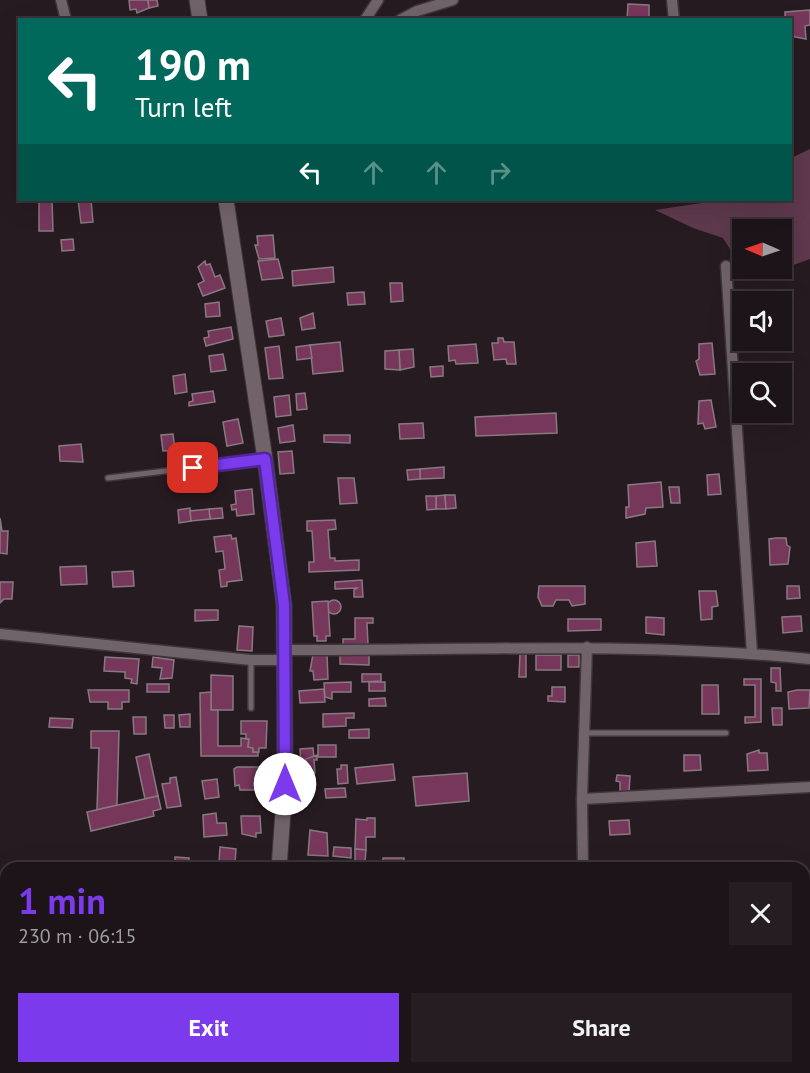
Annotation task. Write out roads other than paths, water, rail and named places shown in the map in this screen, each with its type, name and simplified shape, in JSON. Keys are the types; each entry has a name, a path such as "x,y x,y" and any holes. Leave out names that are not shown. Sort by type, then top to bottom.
{"street":[{"path":"61,0 66,18"},
{"path":"196,0 200,18"},
{"path":"366,18 378,0"},
{"path":"404,18 417,11 453,0"},
{"path":"672,0 674,18"},
{"path":"226,201 280,568 285,655 285,811 280,862"},
{"path":"726,266 752,653"},
{"path":"0,634 251,660 285,655 587,647 752,653 810,659"},
{"path":"583,862 582,799 587,647"},
{"path":"582,799 810,787"}],"lane":[{"path":"108,478 265,459"},
{"path":"251,660 251,708"},
{"path":"585,733 726,733"}]}
